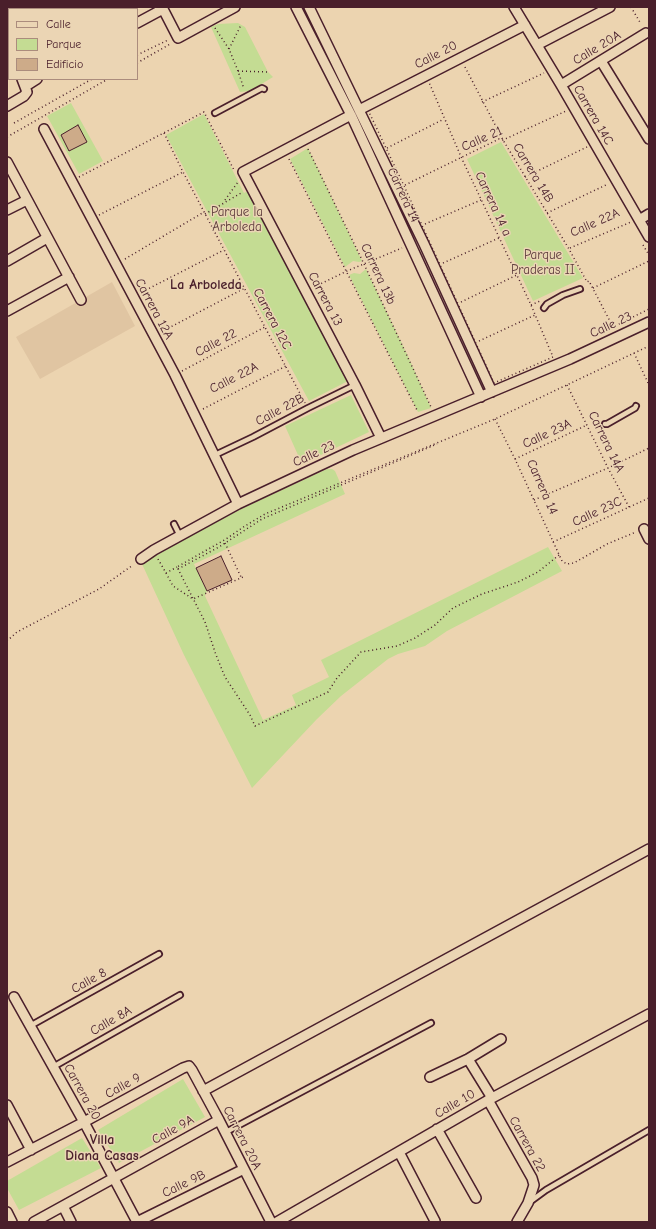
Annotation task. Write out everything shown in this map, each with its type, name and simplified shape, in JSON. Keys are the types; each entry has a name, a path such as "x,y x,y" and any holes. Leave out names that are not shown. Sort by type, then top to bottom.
{"street":[{"path":"138,22 162,8 179,41 208,21 217,11 235,7"},
{"name":"Carrera 14","path":"296,7 351,115 481,397"},
{"name":"Carrera 14","path":"309,7 424,244 492,392"},
{"name":"Carrera 14C","path":"514,7 561,85 645,239"},
{"path":"537,46 610,7"},
{"name":"Calle 20","path":"359,110 525,25"},
{"name":"Calle 20A","path":"561,85 646,33"},
{"path":"601,60 649,139"},
{"path":"7,106 24,96 27,92 24,82"},
{"path":"240,173 351,115"},
{"name":"Carrera 12A","path":"44,129 175,375 238,504"},
{"path":"7,162 26,200 81,300"},
{"name":"Carrera 13","path":"240,173 306,291 355,384 381,438"},
{"path":"7,210 26,200"},
{"name":"Calle 22A","path":"635,221 649,214"},
{"path":"7,261 47,238"},
{"path":"7,311 69,277"},
{"name":"Calle 23","path":"142,559 154,550 238,504 381,438 570,359 649,322"},
{"path":"644,529 649,538"},
{"path":"203,1091 649,849"},
{"name":"Carrera 20","path":"14,997 84,1122 137,1222"},
{"name":"Calle 10","path":"277,1222 490,1099 649,1014"},
{"path":"430,1077 468,1060 501,1039"},
{"name":"Carrera 22","path":"468,1060 532,1178 534,1188 528,1203 517,1222"},
{"name":"Carrera 20A","path":"189,1066 226,1132 271,1222"},
{"name":"Calle 9","path":"7,1162 189,1066"},
{"path":"7,1105 31,1150"},
{"name":"Calle 9A","path":"34,1222 219,1120"},
{"path":"437,1129 476,1198"},
{"path":"399,1152 435,1221"},
{"name":"Calle 9B","path":"137,1222 244,1169"},
{"path":"63,1206 71,1222"},
{"path":"7,1212 12,1222"}],"lane":[{"path":"215,113 262,88 264,89"},
{"path":"544,308 547,304 563,295 580,289"},
{"name":"Calle 22B","path":"215,455 355,384"},
{"path":"605,424 635,408 636,406"},
{"path":"174,524 180,536"},
{"name":"Calle 8","path":"30,1026 159,954"},
{"name":"Calle 8A","path":"53,1067 180,995"},
{"path":"226,1132 431,1023"},
{"path":"528,1203 546,1190 649,1130"}],"path":[{"path":"631,7 646,33"},
{"path":"208,21 214,26 229,49 246,96"},
{"path":"229,49 241,25"},
{"path":"138,55 172,38 179,41"},
{"path":"138,62 174,42 179,41"},
{"name":"Carrera 14B","path":"463,62 482,102 503,140 569,249 587,282 590,281 593,288"},
{"path":"238,71 268,72"},
{"path":"482,102 545,72"},
{"path":"14,123 90,80"},
{"path":"7,137 106,80"},
{"name":"Carrera 14 a","path":"386,149 368,110 428,80 462,159 517,275 553,357 494,383 475,343"},
{"name":"Calle 21","path":"404,186 462,159 499,139 503,140 568,110"},
{"path":"72,181 204,112 240,173"},
{"path":"444,119 386,149 475,343 535,316"},
{"name":"Carrera 12C","path":"164,133 204,213 308,408"},
{"name":"Carrera 13b","path":"304,140 420,382 434,416"},
{"path":"526,177 588,146"},
{"name":"Carrera 13b","path":"285,150 423,420"},
{"path":"92,219 183,172"},
{"path":"116,265 248,189 240,180 224,202"},
{"path":"547,213 608,184"},
{"path":"422,226 482,200"},
{"name":"Calle 22A","path":"569,249 635,221"},
{"path":"440,265 499,238"},
{"path":"645,239 649,255"},
{"path":"306,291 411,244"},
{"path":"133,297 224,250"},
{"path":"649,261 593,288 613,326 649,309"},
{"path":"457,304 517,275"},
{"path":"154,336 245,288"},
{"name":"Calle 22","path":"175,375 266,327"},
{"path":"224,542 265,514 495,419 649,346"},
{"path":"634,353 649,385"},
{"name":"Calle 22A","path":"194,414 286,366"},
{"name":"Carrera 14A","path":"567,385 629,507"},
{"name":"Carrera 14","path":"495,419 562,561 567,564 574,563 607,544 644,529"},
{"name":"Calle 23A","path":"515,459 587,425"},
{"path":"166,573 224,542 262,519 437,444"},
{"path":"534,500 608,468 649,448"},
{"name":"Calle 23C","path":"553,542 649,498"},
{"path":"193,599 242,577 234,557 224,542"},
{"path":"154,550 173,586 193,599"},
{"path":"177,568 205,622 216,656 225,677 250,715 255,726 328,692 337,678 361,652 397,646 415,638 435,625 453,608 482,594 518,582 538,572 559,555"},
{"path":"7,642 18,632 99,589 142,559"}],"shaded area":[{"path":"112,282 135,326 40,379 16,337"}],"green space":[{"path":"238,23 245,27 268,72 273,77 250,91 240,92 211,27 218,24"},
{"path":"71,103 103,161 79,174 47,116"},
{"name":"Parque la Arboleda","path":"204,114 244,193 248,191 348,381 309,401 166,135"},
{"name":"Parque Praderas II","path":"501,142 583,278 533,301 467,159"},
{"path":"308,148 362,261 353,261 345,267 290,159"},
{"path":"366,269 431,408 418,412 349,275 354,273 360,274"},
{"path":"351,395 369,432 302,464 285,426"},
{"path":"327,469 332,469 335,471 345,494 194,564 207,591 205,596 263,720 296,705 292,695 329,677 321,660 548,547 562,571 447,631 425,646 398,654 388,659 341,696 317,719 252,788 184,655 142,564 182,540 239,510"},
{"path":"183,1079 205,1117 119,1163 98,1130"},
{"path":"82,1138 101,1168 19,1210 7,1188 7,1181"}],"building":[{"path":"78,125 87,142 69,151 61,135"},
{"path":"221,556 232,580 207,591 196,568"}],"district":[{"name":"La Arboleda","path":"206,285"},
{"name":"Villa Diana Casas","path":"102,1148"}]}
